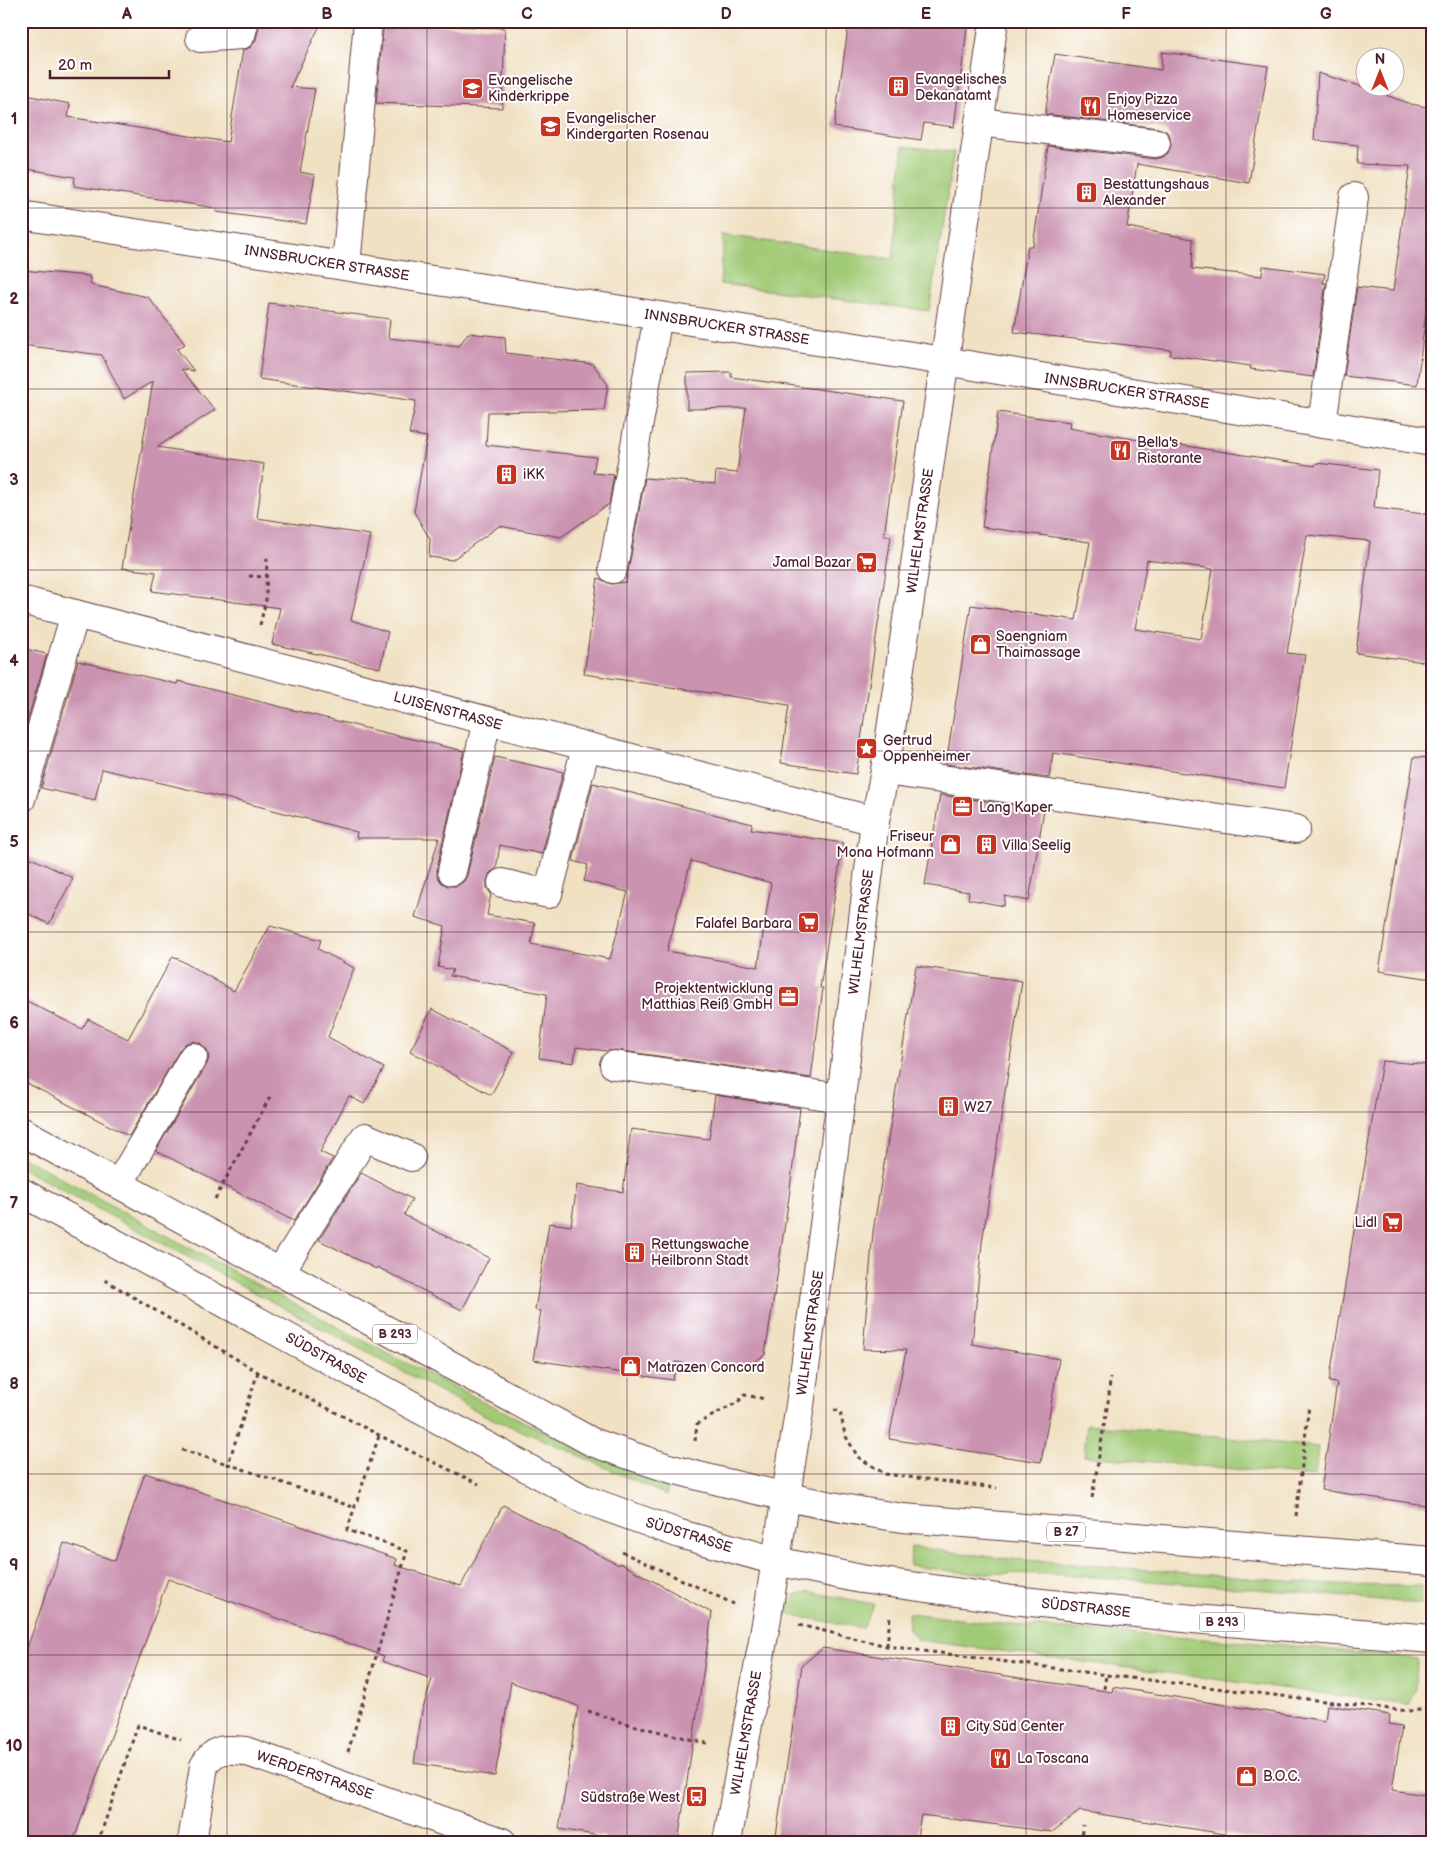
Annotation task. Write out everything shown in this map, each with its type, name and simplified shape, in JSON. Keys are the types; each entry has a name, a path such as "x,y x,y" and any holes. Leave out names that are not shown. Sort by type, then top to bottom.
{"main road":[{"path":"200,38 241,34 245,21"},
{"path":"346,266 368,21"},
{"name":"WILHELMSTRASSE","path":"727,1842 767,1618 800,1405 875,821 885,771 994,21"},
{"path":"979,122 1156,143"},
{"path":"1322,424 1354,197"},
{"name":"INNSBRUCKER STRASSE","path":"21,215 944,361 1432,442"},
{"path":"613,569 658,316"},
{"name":"LUISENSTRASSE","path":"21,600 875,821"},
{"path":"21,799 31,729 75,614"},
{"path":"452,871 486,721"},
{"path":"502,882 548,894 586,747"},
{"path":"885,771 1296,829"},
{"path":"119,1184 193,1057"},
{"path":"614,1065 840,1104"},
{"path":"710,1094 840,1104"},
{"name":"B 293","path":"21,1131 592,1442 670,1468 785,1497"},
{"path":"280,1272 365,1137 411,1157"},
{"name":"SÜDSTRASSE","path":"21,1192 584,1499 680,1534 776,1561 861,1579 1013,1600 1193,1619 1432,1639"},
{"name":"B 27","path":"785,1497 858,1512 902,1518 1432,1561"},
{"name":"WERDERSTRASSE","path":"215,1753 229,1749 246,1751 502,1842"},
{"path":"192,1842 201,1777 204,1766 210,1756 215,1753"}],"path":[{"path":"252,660 266,600 267,555"},
{"path":"249,576 266,577"},
{"path":"200,1228 270,1095"},
{"path":"228,1464 258,1372"},
{"path":"1092,1500 1109,1396 1110,1378"},
{"path":"690,1473 697,1424 738,1402 744,1395 840,1411 845,1435 858,1457 885,1474 1004,1489"},
{"path":"1296,1520 1310,1405"},
{"path":"339,1784 407,1552 346,1530 379,1436"},
{"path":"182,1450 354,1507"},
{"path":"674,1577 680,1534"},
{"path":"767,1618 887,1646 1106,1675 1408,1711 1431,1709"},
{"path":"1104,1689 1106,1675"},
{"path":"1431,1676 1432,1737"},
{"path":"588,1711 624,1723 743,1752"},
{"path":"98,1842 138,1725 215,1753"},
{"path":"1080,1842 1083,1825"}],"green space":[{"path":"903,146 954,152 929,311 720,284 724,235 893,259"},
{"path":"21,1156 398,1359 541,1430 671,1479 666,1495 549,1442 490,1418 21,1168"},
{"path":"1087,1424 1318,1447 1315,1476 1084,1456"},
{"path":"911,1547 1001,1558 1334,1585 1422,1586 1421,1604 1307,1593 1052,1574 968,1573 910,1566"},
{"path":"810,1592 874,1604 863,1628 784,1614 794,1596"},
{"path":"908,1613 1011,1625 1285,1645 1417,1659 1416,1690 1409,1705 918,1640 909,1629"}],"building":[{"path":"260,21 322,21 290,87 315,89 300,172 315,175 306,224 216,212 216,208 74,186 75,177 21,168 21,94 70,104 68,117 228,142 243,50 251,47 256,40"},
{"name":"Evangelisches Dekanatamt","path":"849,21 968,21 954,127 924,123 921,140 834,127"},
{"path":"384,23 505,28 502,108 376,103"},
{"path":"1162,52 1268,66 1249,183 1137,164 1127,227 1193,239 1192,269 1262,276 1263,266 1325,274 1323,283 1326,283 1313,377 1250,369 1251,366 1170,355 1171,350 1014,332 1028,246 1033,246 1048,146 1155,159 1163,157 1168,153 1171,145 1170,136 1166,131 1158,128 1045,114 1055,54 1161,70"},
{"path":"1318,73 1356,85 1356,98 1394,98 1432,108 1432,296 1428,295 1417,385 1344,376 1357,287 1393,291 1410,166 1357,164 1358,145 1314,140"},
{"path":"21,270 89,276 91,285 148,297 185,344 177,349 194,371 181,369 215,410 157,447 264,464 257,518 370,535 351,620 388,632 380,668 272,644 280,608 152,591 156,572 122,568 153,381 124,399 102,355 21,345"},
{"name":"iKK","path":"269,303 390,319 388,338 459,346 468,333 505,337 506,353 593,364 608,385 604,410 488,412 486,445 596,457 593,473 614,475 609,504 561,537 499,526 452,560 429,557 430,539 414,512 427,437 409,434 416,401 259,379"},
{"path":"731,372 731,377 903,401 884,535 891,536 856,774 781,763 789,705 584,674 598,578 611,584 626,582 645,478 715,484 716,471 737,473 746,408 687,409 687,373"},
{"path":"998,412 1070,422 1069,428 1180,447 1180,445 1315,466 1316,463 1378,470 1374,508 1432,515 1432,663 1356,653 1370,541 1307,535 1287,653 1305,655 1284,788 1053,753 1049,778 946,764 971,605 1076,620 1090,542 982,527","holes":["1147,560 1213,569 1201,639 1135,629"]},
{"path":"21,648 47,654 21,742"},
{"path":"78,661 177,684 178,681 464,751 437,867 437,876 442,883 448,886 457,886 464,881 467,875 495,757 563,772 542,854 500,845 496,869 490,873 487,880 487,888 491,894 487,915 535,923 531,944 610,959 628,892 584,881 588,865 573,861 593,783 752,824 751,829 843,843 820,988 823,988 811,1078 616,1050 607,1051 576,1047 574,1063 539,1058 547,994 450,976 453,970 438,967 445,926 415,917 439,838 356,838 357,832 242,802 102,769 95,800 41,788","holes":["691,861 771,883 758,967 667,951"]},
{"path":"1414,757 1432,758 1432,979 1379,971"},
{"name":"Villa Seelig","path":"940,795 1044,809 1029,901 1005,896 1004,906 968,899 969,892 925,885"},
{"path":"21,853 73,878 49,924 21,910"},
{"path":"270,926 321,940 318,949 354,968 328,1037 384,1068 364,1104 349,1096 320,1152 333,1158 294,1221 156,1151 207,1064 209,1058 207,1050 200,1043 194,1041 186,1043 180,1049 129,1136 21,1080 21,998 82,1029 88,1019 128,1039 173,956 234,991"},
{"name":"W27","path":"916,966 1022,981 982,1243 972,1344 1059,1359 1041,1462 889,1439 906,1350 863,1349 873,1232"},
{"path":"432,1009 514,1052 491,1095 410,1051"},
{"name":"Lidl","path":"1382,1061 1432,1065 1432,1506 1321,1490 1337,1383 1329,1382"},
{"path":"715,1095 800,1108 789,1197 765,1355 740,1370 676,1362 673,1380 533,1360 541,1311 535,1310 549,1223 571,1226 577,1185 623,1192 631,1129 709,1139"},
{"path":"361,1173 412,1199 404,1215 489,1258 462,1310 319,1240"},
{"path":"145,1473 397,1559 395,1565 461,1586 503,1505 619,1565 620,1563 712,1613 678,1842 604,1842 605,1837 559,1829 578,1706 511,1682 495,1776 414,1763 422,1711 432,1679 382,1661 384,1656 168,1579 73,1842 21,1842 21,1665 64,1543 115,1561"},
{"path":"823,1648 1112,1692 1113,1687 1325,1721 1327,1705 1390,1715 1389,1724 1402,1726 1392,1790 1431,1796 1424,1842 1275,1842 1080,1811 1052,1832 921,1815 916,1842 775,1842 802,1665"}],"place":[{"name":"Evangelisches Dekanatamt","path":"899,87"},
{"name":"Evangelische Kinderkrippe","path":"472,88"},
{"name":"Enjoy Pizza Homeservice","path":"1091,107"},
{"name":"Evangelischer Kindergarten Rosenau","path":"550,126"},
{"name":"Bestattungshaus Alexander","path":"1087,192"},
{"name":"Bella's Ristorante","path":"1121,450"},
{"name":"iKK","path":"507,474"},
{"name":"Jamal Bazar","path":"867,562"},
{"name":"Saengniam Thaimassage","path":"980,644"},
{"name":"Gertrud Oppenheimer","path":"867,748"},
{"name":"Lang Kaper","path":"963,807"},
{"name":"Friseur Mona Hofmann","path":"950,844"},
{"name":"Villa Seelig","path":"986,845"},
{"name":"Falafel Barbara","path":"808,923"},
{"name":"Projektentwicklung Matthias Reiß GmbH","path":"789,996"},
{"name":"W27","path":"948,1107"},
{"name":"Lidl","path":"1393,1222"},
{"name":"Rettungswache Heilbronn Stadt","path":"635,1252"},
{"name":"Matrazen Concord","path":"631,1367"},
{"name":"City Süd Center","path":"950,1726"},
{"name":"La Toscana","path":"1001,1758"},
{"name":"B.O.C.","path":"1247,1776"},
{"name":"Südstraße West","path":"696,1797"}]}
